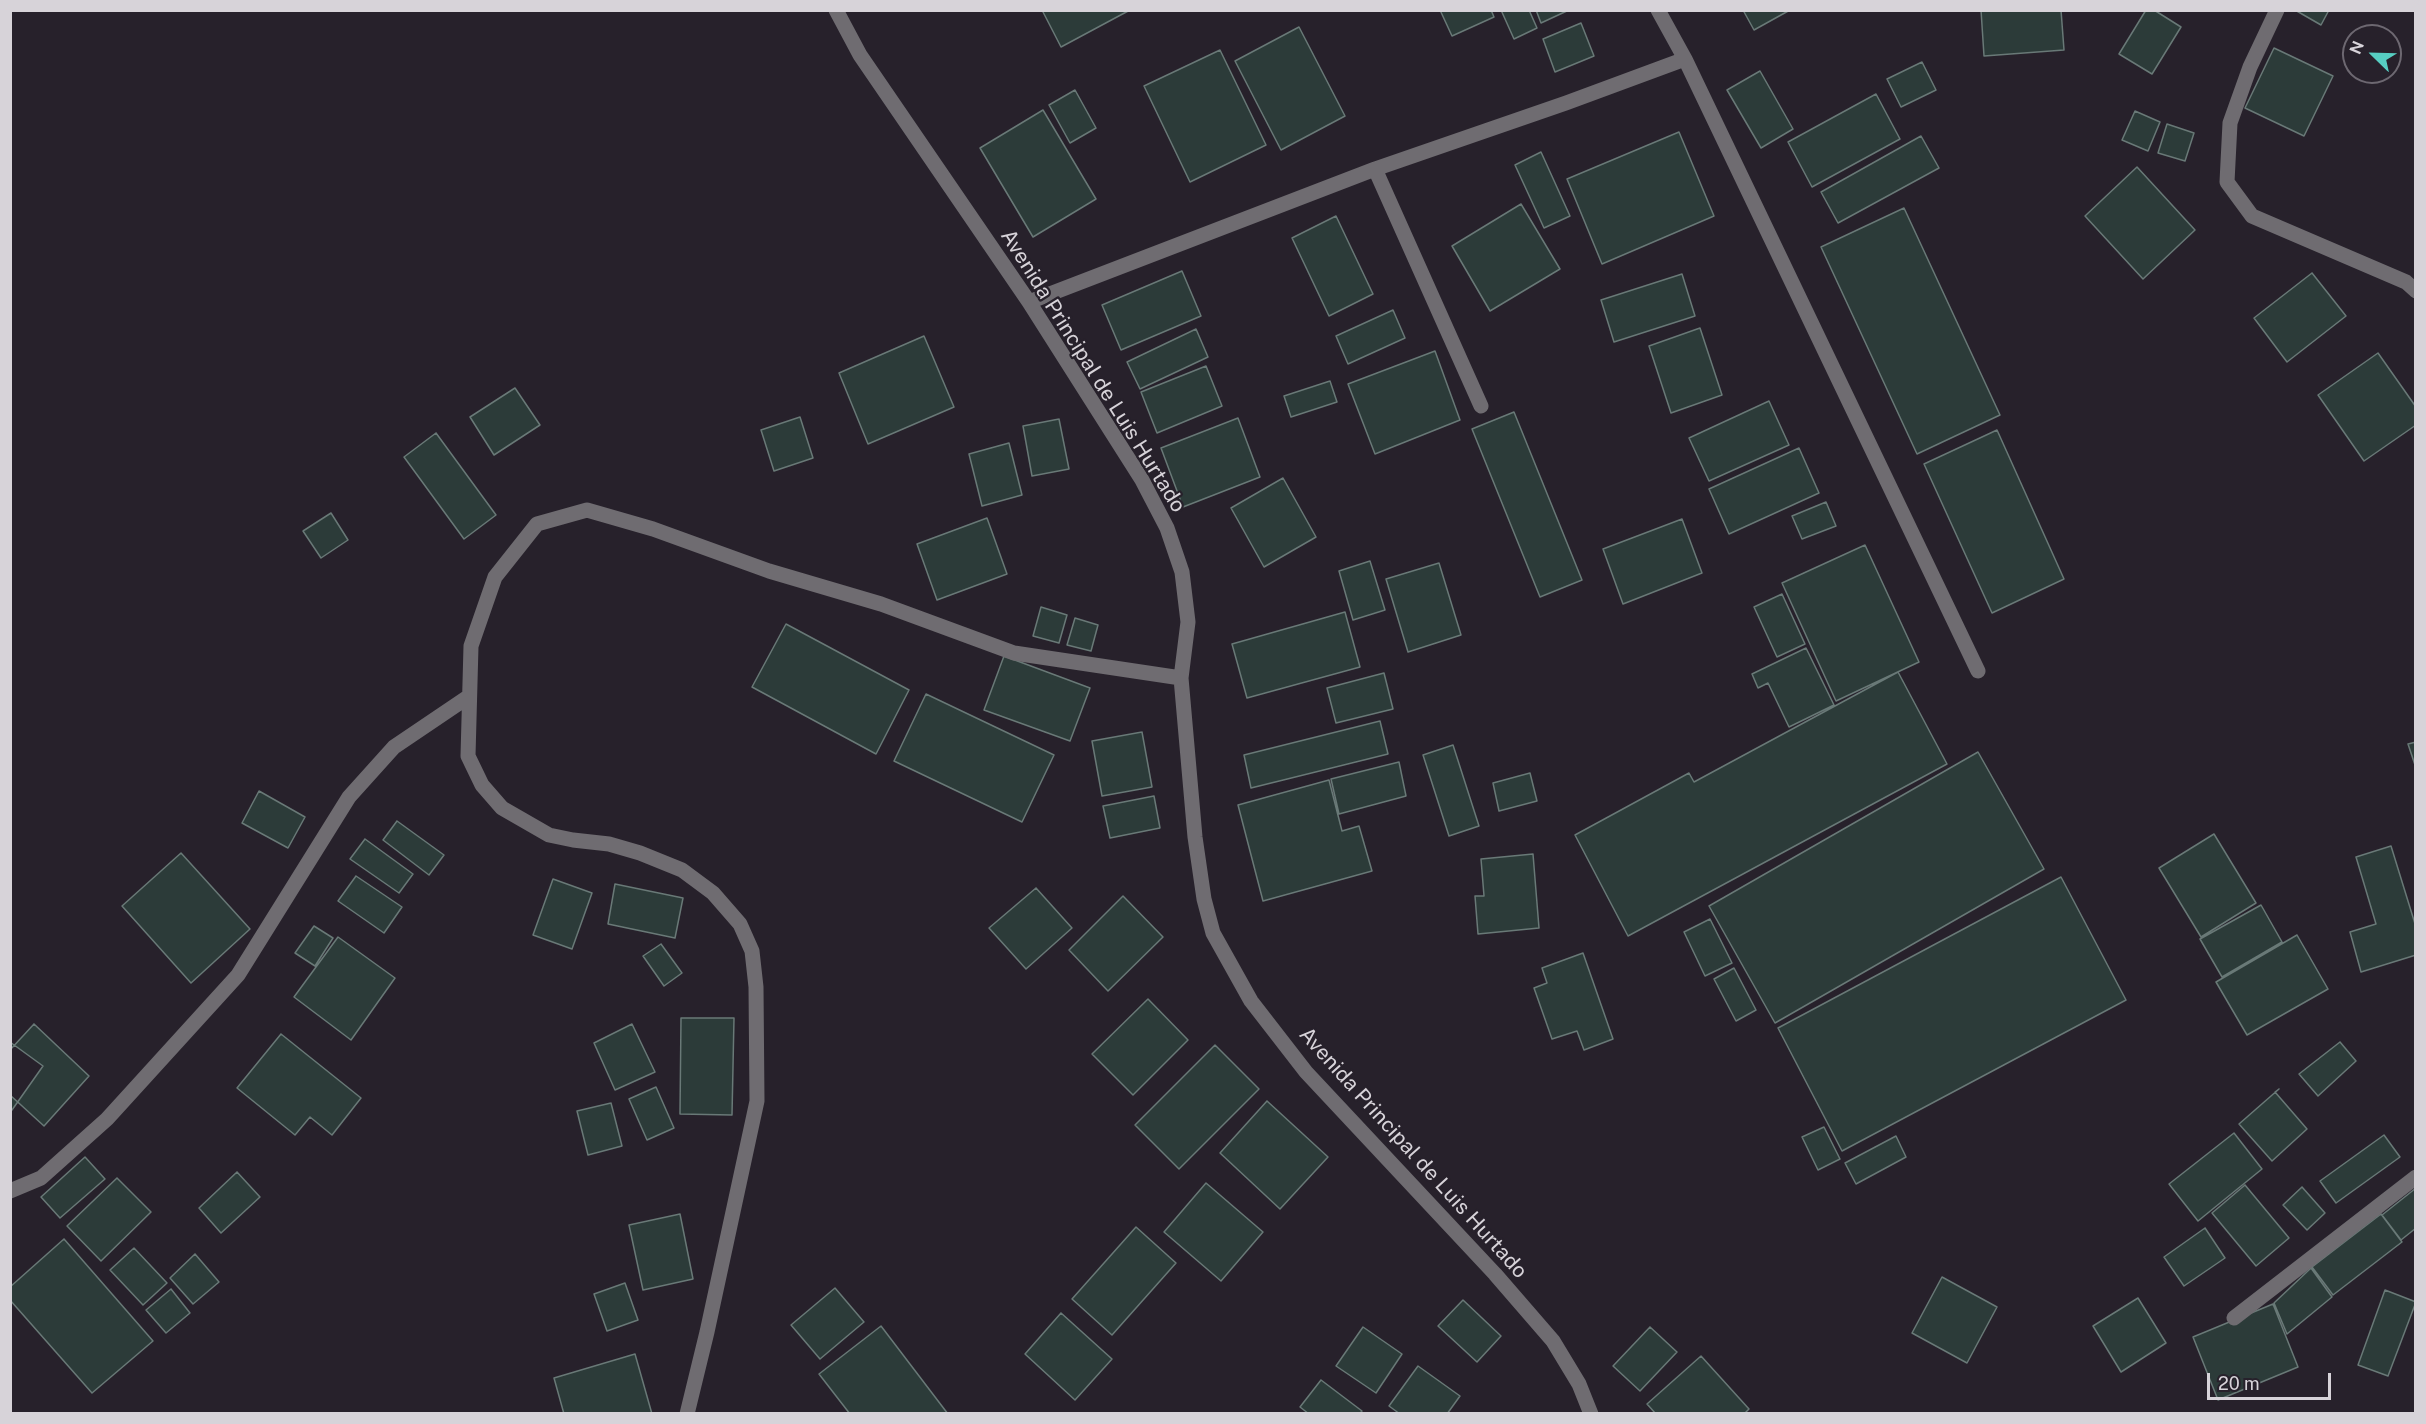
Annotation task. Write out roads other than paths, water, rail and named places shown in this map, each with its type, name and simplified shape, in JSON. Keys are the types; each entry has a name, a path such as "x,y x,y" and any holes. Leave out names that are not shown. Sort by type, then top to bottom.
{"street":[{"name":"Avenida Principal de Luis Hurtado","path":"836,10 860,55 1029,302 1142,480 1167,528 1182,572 1188,621 1181,678 1204,899 1213,933 1235,974 1251,1001 1306,1072 1495,1274 1553,1341 1579,1384 1592,1413"},
{"path":"1658,10 1685,59 1978,671"},
{"path":"2277,10 2250,67 2230,123 2227,182 2252,216 2406,282 2415,291"},
{"path":"1029,302 1375,169 1685,59"},
{"path":"1375,169 1481,406"},
{"path":"687,1413 757,1101 756,987 752,951 740,924 713,893 682,870 640,853 609,844 549,835 502,808 482,785 468,756 471,646 495,577 537,524 587,510 653,529 769,571 881,604 1014,653 1181,678"},
{"path":"10,1191 40,1178 107,1119 238,975 349,797 394,747 468,697"},
{"path":"2234,1318 2415,1177"}]}
